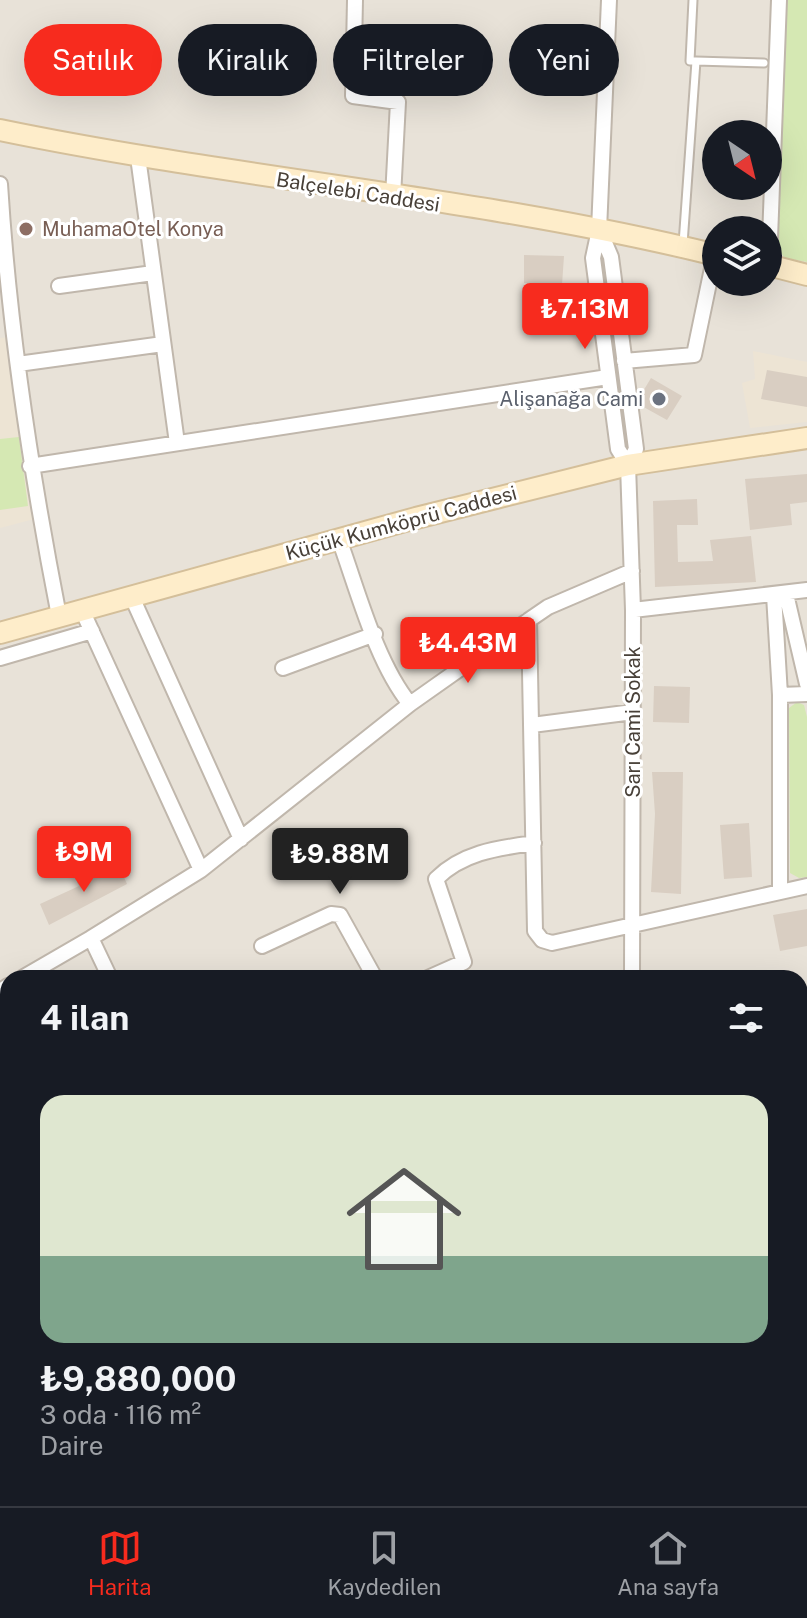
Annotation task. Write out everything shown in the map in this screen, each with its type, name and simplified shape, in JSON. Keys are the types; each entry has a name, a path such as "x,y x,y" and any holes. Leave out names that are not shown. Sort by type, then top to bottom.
{"street":[{"path":"355,0 353,96 398,102 393,197"},
{"name":"Sarı Cami Sokak","path":"609,0 599,230 593,258 618,449 628,465"},
{"path":"770,216 779,0"},
{"name":"Balçelebi Caddesi","path":"0,130 138,157 599,230 702,251"},
{"path":"138,157 177,443"},
{"path":"0,184 7,293 30,466 59,616"},
{"name":"Sarı Cami Sokak","path":"599,230 611,257 636,449 628,465 633,610 632,970"},
{"path":"782,269 807,275"},
{"path":"59,286 153,273"},
{"path":"624,361 694,355 707,296"},
{"path":"18,364 163,344"},
{"path":"30,466 608,377"},
{"name":"Küçük Kumköprü Caddesi","path":"0,633 339,539 628,465 807,438"},
{"path":"339,539 398,690 410,704"},
{"path":"36,970 201,870 410,704 548,607 632,571"},
{"path":"633,610 807,590"},
{"path":"780,594 807,684"},
{"path":"780,594 780,892"},
{"path":"131,595 241,839"},
{"path":"82,610 201,870"},
{"path":"529,620 535,931 542,940 552,943 807,886"},
{"path":"0,658 92,631"},
{"path":"283,668 375,634"},
{"path":"780,695 807,694"},
{"path":"532,725 633,712"},
{"path":"446,970 464,962 436,879 449,866 490,849 534,843"},
{"path":"262,946 331,914 340,915 371,970"},
{"path":"91,938 106,970"}],"lane":[{"path":"693,0 690,61 764,63"},
{"path":"683,247 696,61"}],"shaded area":[{"path":"0,0 807,0 807,970 0,970"},
{"path":"11,337 42,517 0,528 0,338"},
{"path":"753,351 807,362 807,422 750,428 742,383 755,379"}],"green space":[{"path":"783,0 807,0 807,262 785,258 782,254 782,216 776,216 776,200 782,200 782,120 779,120"},
{"path":"19,437 28,506 0,510 0,439"},
{"path":"797,702 804,705 807,717 807,877 799,878 790,873 789,708"}],"building":[{"path":"524,255 564,256 562,285 524,283"},
{"path":"767,370 807,377 807,407 761,399"},
{"name":"Alişanağa Cami","path":"651,378 682,396 667,420 640,405 639,398"},
{"path":"807,474 807,502 790,504 792,525 750,530 745,479"},
{"path":"697,499 698,525 677,525 678,562 713,561 710,540 751,536 756,582 655,587 653,501"},
{"path":"654,686 690,687 689,723 653,722"},
{"path":"652,772 683,772 681,894 651,892 655,814"},
{"path":"749,823 752,877 724,879 720,825"},
{"path":"118,863 127,884 49,925 40,904"},
{"path":"807,909 807,946 780,951 773,915"}],"place":[{"name":"MuhamaOtel Konya","path":"26,229"},
{"name":"Alişanağa Cami","path":"659,399"}]}
